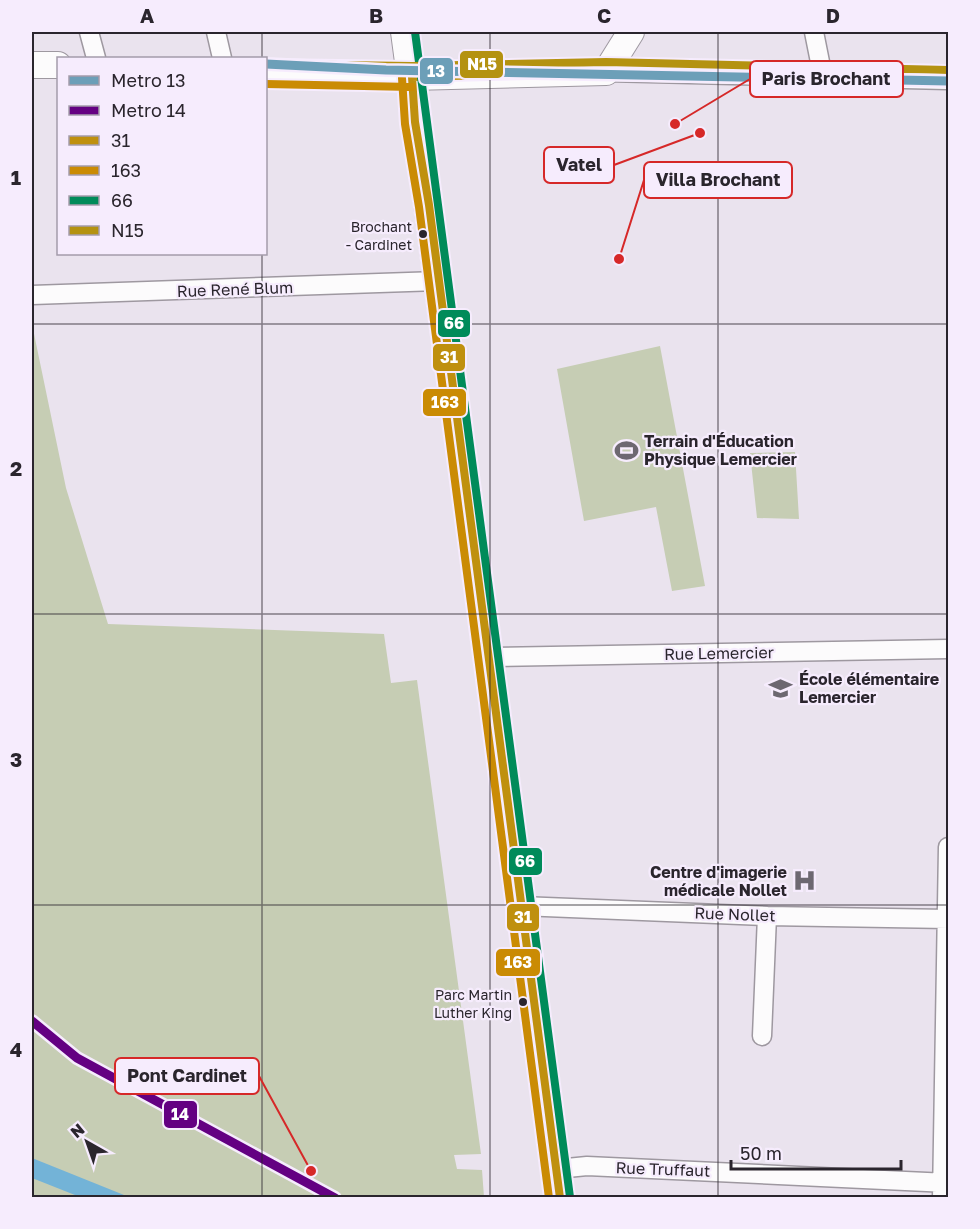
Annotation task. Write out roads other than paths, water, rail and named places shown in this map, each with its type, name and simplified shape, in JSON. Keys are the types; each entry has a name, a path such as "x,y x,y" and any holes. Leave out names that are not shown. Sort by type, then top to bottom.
{"main road":[{"path":"404,32 412,77 415,122 561,1197"},
{"path":"267,74 412,77 606,72 630,32"},
{"path":"32,65 57,65"}],"street":[{"path":"89,32 96,57"},
{"path":"216,32 222,57"},
{"path":"814,32 823,77"},
{"path":"606,72 948,80"},
{"name":"Rue René Blum","path":"32,295 438,281"},
{"name":"Rue Lemercier","path":"489,657 948,649"},
{"path":"944,1188 948,847"},
{"name":"Rue Nollet","path":"521,906 766,916 947,919"},
{"path":"762,1036 766,916"},
{"name":"Rue Truffaut","path":"557,1169 587,1166 944,1188"}],"water":[{"path":"32,1158 129,1197 80,1197 32,1178"}],"metro line":[{"name":"13","path":"267,64 386,70 948,81"},
{"name":"14","path":"32,1021 77,1058 335,1198"}],"place":[{"name":"Paris Brochant","path":"675,124"},
{"name":"Vatel","path":"700,133"},
{"name":"Brochant - Cardinet","path":"423,234"},
{"name":"Villa Brochant","path":"619,259"},
{"name":"Terrain d'Éducation Physique Lemercier","path":"626,450"},
{"name":"École élémentaire Lemercier","path":"781,688"},
{"name":"Centre d'imagerie médicale Nollet","path":"805,881"},
{"name":"Parc Martin Luther King","path":"523,1002"},
{"name":"Pont Cardinet","path":"311,1171"}]}
